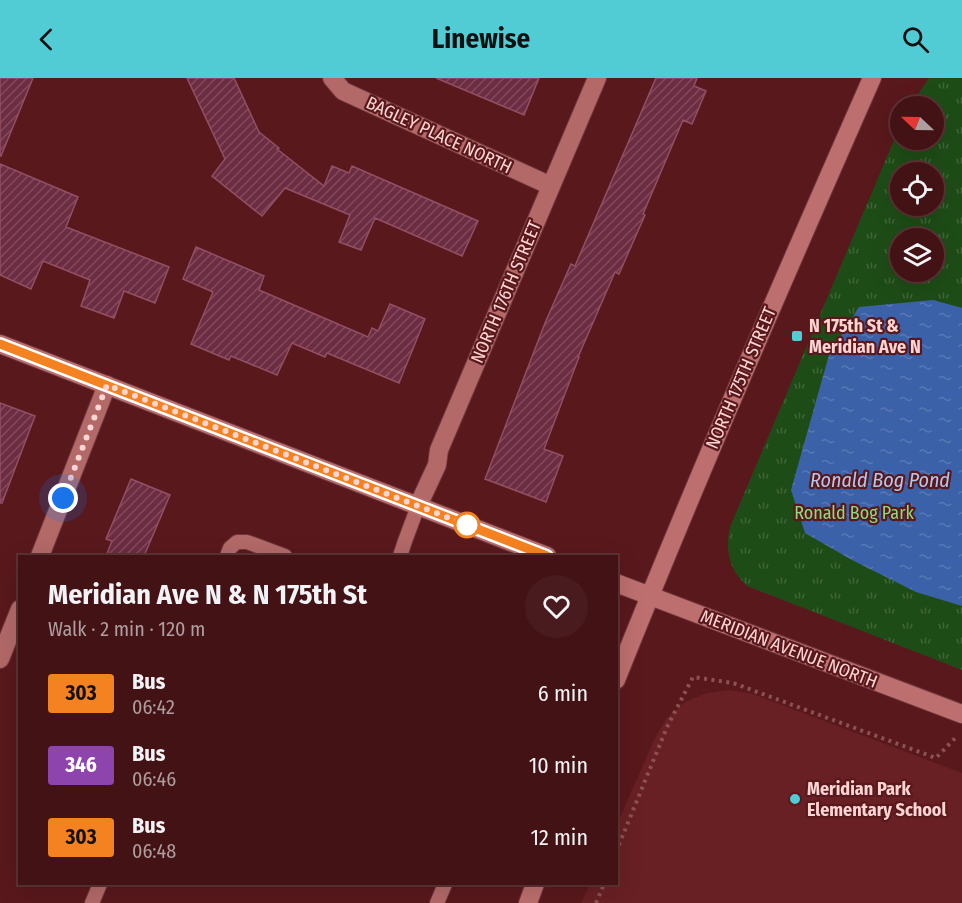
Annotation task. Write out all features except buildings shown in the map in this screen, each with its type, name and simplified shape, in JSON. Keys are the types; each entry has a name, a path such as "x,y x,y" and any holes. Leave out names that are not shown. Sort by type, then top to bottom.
{"street":[{"name":"BAGLEY PLACE NORTH","path":"332,78 343,91 551,186"},
{"name":"NORTH 176TH STREET","path":"418,506 437,465 439,450 597,78"},
{"name":"NORTH 175TH STREET","path":"618,675 759,335 872,78"},
{"path":"0,344 544,555"},
{"path":"40,555 107,385"},
{"name":"MERIDIAN AVENUE NORTH","path":"618,584 962,714"},
{"path":"0,659 18,614"},
{"path":"528,903 535,885"}],"lane":[{"path":"400,555 418,506"},
{"path":"227,555 230,548 237,542 247,542 282,555"},
{"path":"92,903 100,885"},
{"path":"437,903 445,885"}],"path":[{"path":"618,847 667,727 693,677 733,683 936,758 962,731"},
{"path":"596,903 604,885"}],"shaded area":[{"name":"Meridian Park Elementary School","path":"730,690 753,694 962,773 962,903 581,903 590,885 618,885 618,822 655,738 667,718 685,702 707,693"}],"green space":[{"name":"Ronald Bog Park","path":"929,78 962,78 962,670 747,586 736,573 730,560 728,544 730,527 890,150 944,150 944,96 917,96"}],"water":[{"name":"Ronald Bog Pond","path":"933,300 962,308 962,606 916,592 805,533 791,490 829,355 859,307"}],"bus line":[{"name":"303","path":"0,344 544,555"}],"place":[{"name":"N 175th St & Meridian Ave N","path":"797,336"},
{"name":"Meridian Park Elementary School","path":"795,799"}],"route":[{"path":"63,498 107,385 467,525"}]}
